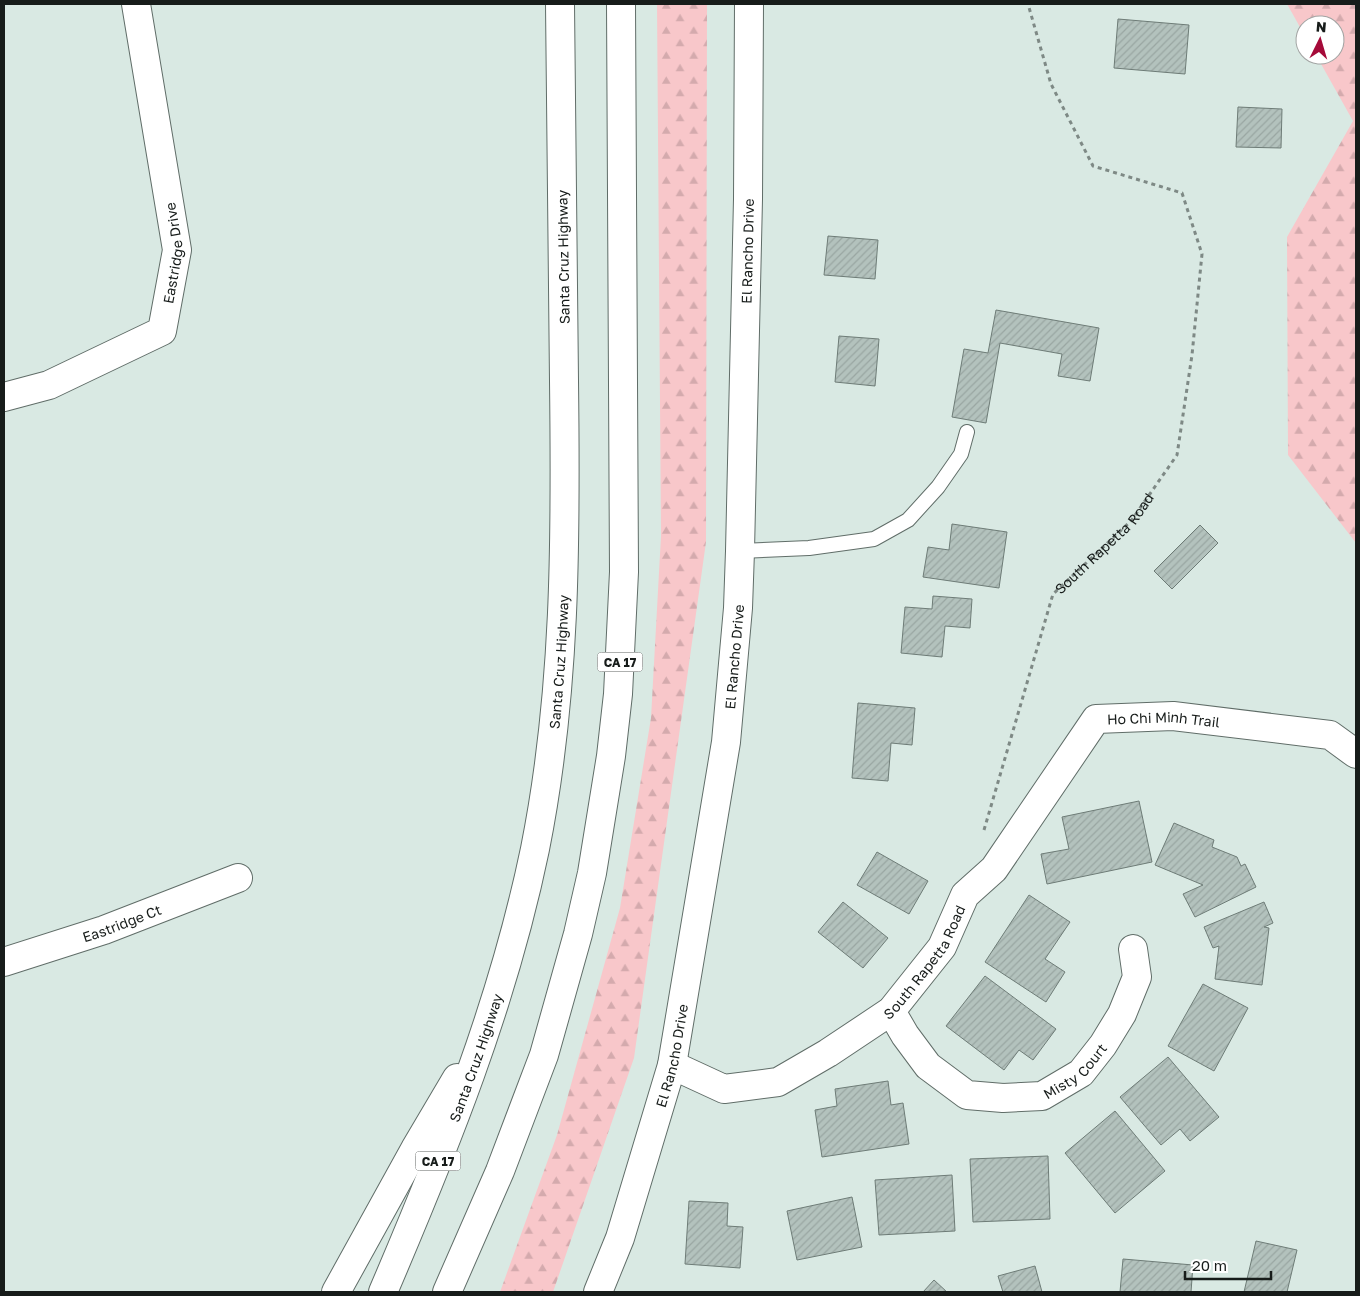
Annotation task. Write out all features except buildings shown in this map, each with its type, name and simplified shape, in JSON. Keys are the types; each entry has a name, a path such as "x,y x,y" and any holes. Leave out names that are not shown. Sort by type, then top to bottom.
{"main road":[{"name":"Eastridge Drive","path":"4,397 49,385 162,331 177,250 136,4"},
{"name":"Santa Cruz Highway","path":"383,1292 444,1146 488,1027 522,905 535,846 551,746 561,658 564,589 565,469 560,4"},
{"name":"CA 17","path":"447,1292 500,1171 544,1055 578,934 592,873 611,756 619,677 624,572 621,4"},
{"name":"El Rancho Drive","path":"598,1292 620,1238 672,1064 726,742 738,608 740,551 748,200 749,4"},
{"name":"Ho Chi Minh Trail","path":"965,895 994,869 1096,719 1173,716 1330,735 1356,754"},
{"name":"Eastridge Ct","path":"4,962 104,930 238,878"},
{"name":"South Rapetta Road","path":"672,1064 724,1089 778,1082 828,1053 891,1011 942,947 965,895"},
{"name":"Misty Court","path":"891,1011 905,1035 928,1066 968,1095 1003,1098 1042,1096 1081,1073 1122,1014 1137,977 1133,949"},
{"path":"336,1292 415,1149 488,1027"}],"lane":[{"path":"740,551 809,548 874,539 908,520 938,487 961,454 967,432"}],"path":[{"name":"South Rapetta Road","path":"981,839 1053,594 1131,521 1177,455 1192,355 1202,254 1182,193 1093,166 1051,84 1028,4"}],"green space":[{"path":"657,4 707,4 706,542 634,1058 553,1292 500,1292 557,1135 620,908 651,718 661,536"},
{"path":"1287,4 1356,4 1356,543 1288,455 1287,237 1353,121 1322,65 1345,65 1345,15 1295,15 1295,18"}]}
